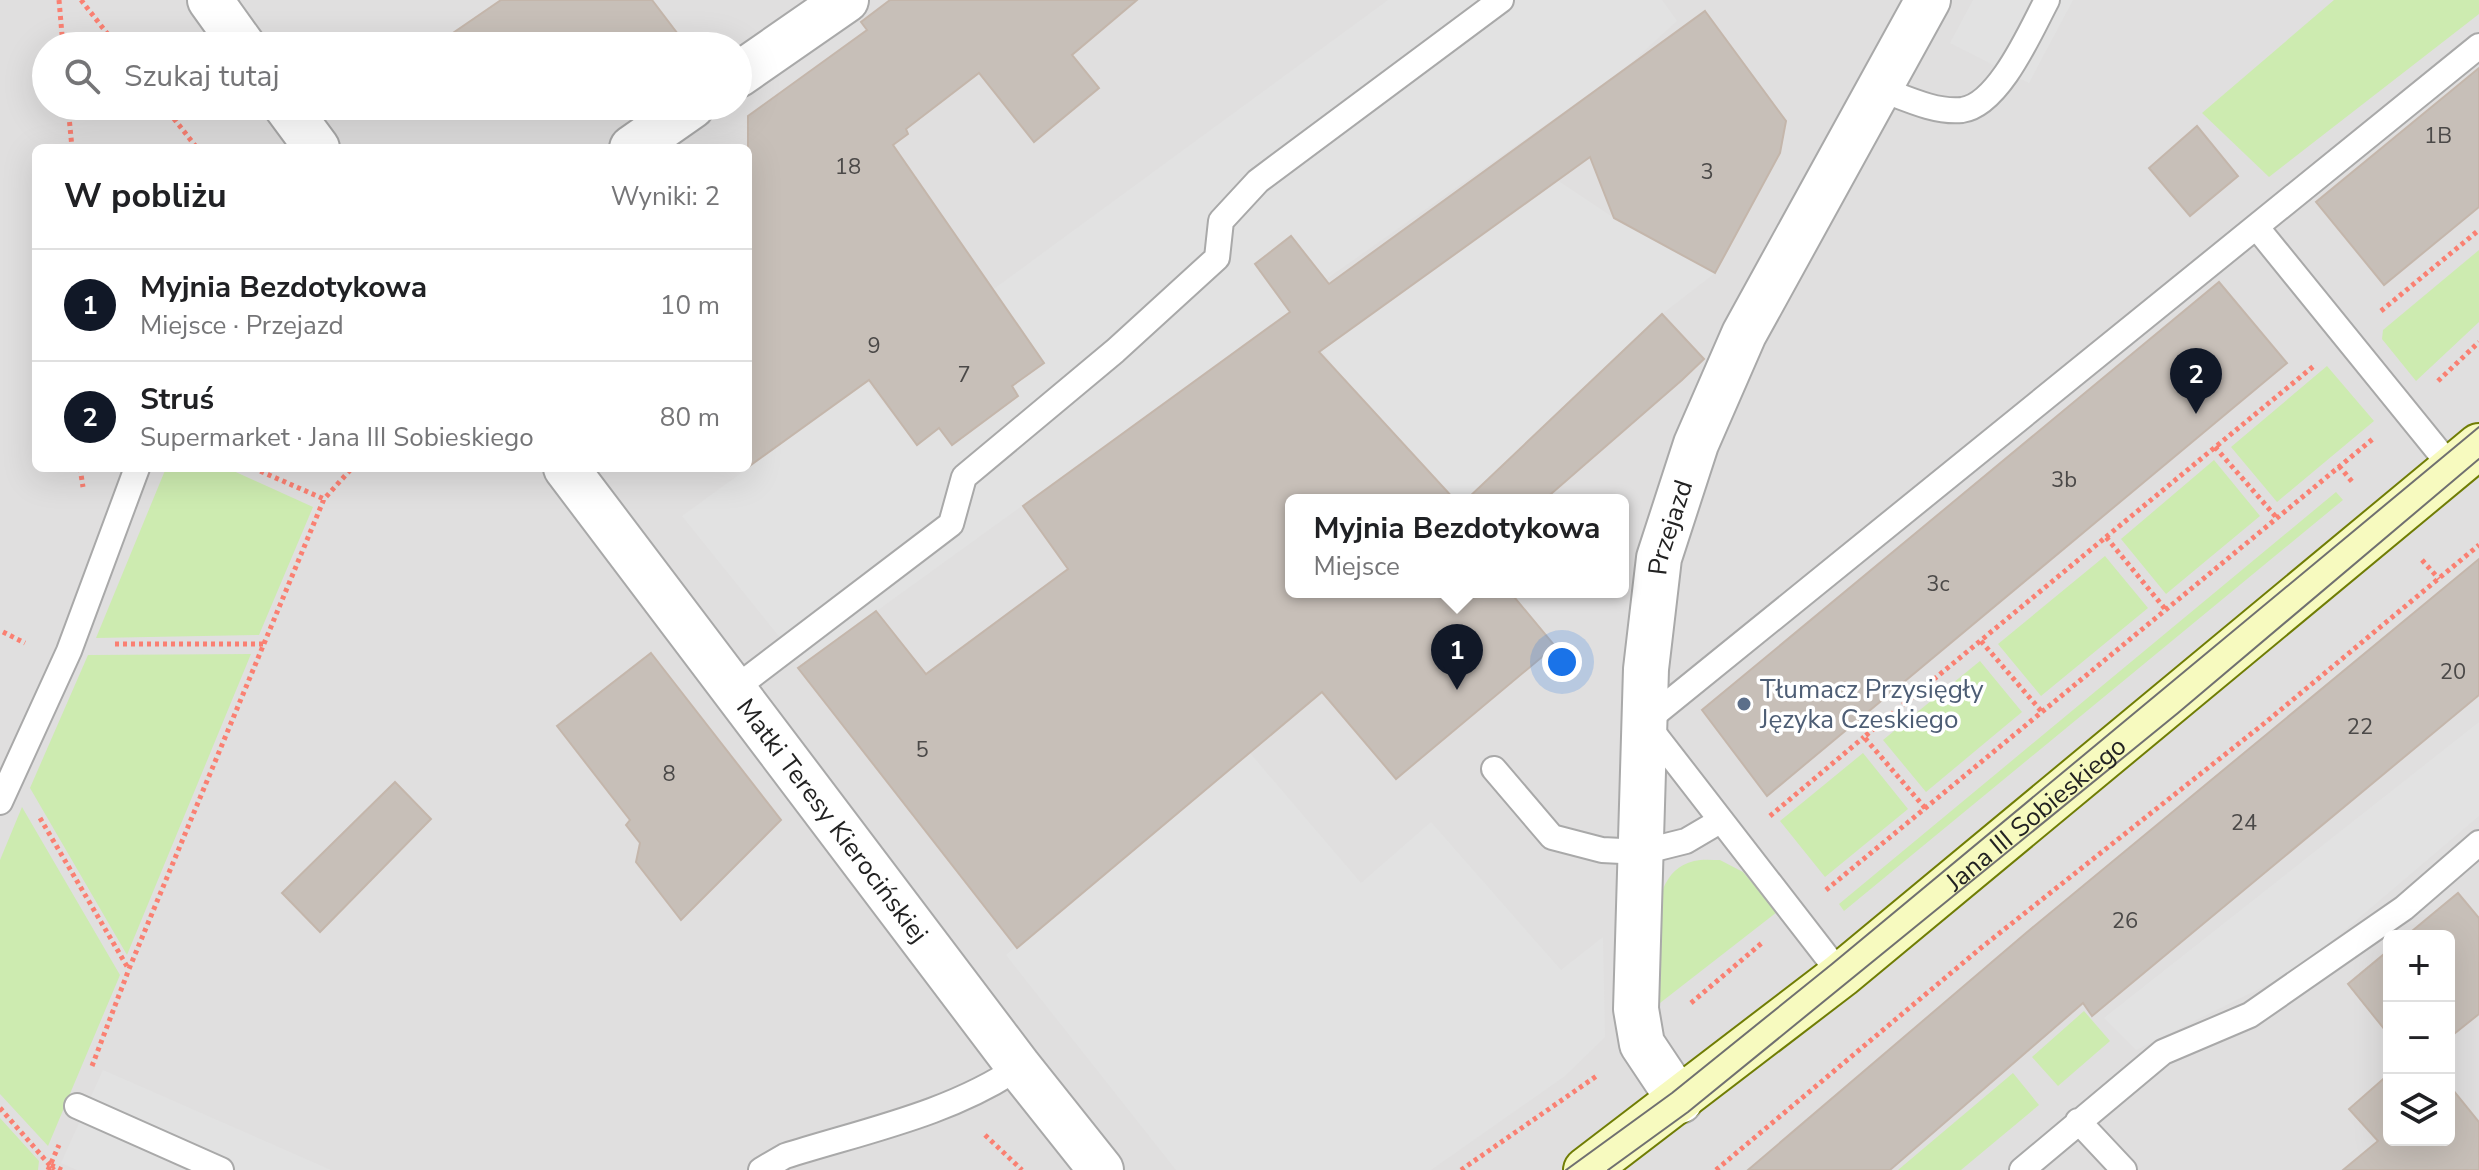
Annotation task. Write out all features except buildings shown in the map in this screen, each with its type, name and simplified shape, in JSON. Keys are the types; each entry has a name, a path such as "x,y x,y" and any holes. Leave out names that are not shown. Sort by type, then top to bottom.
{"street":[{"path":"210,0 233,32"},
{"path":"752,65 846,0"},
{"name":"Przejazd","path":"1680,1101 1642,1044 1636,1009 1646,669 1659,558 1696,444 1744,334 1928,0"},
{"path":"296,120 314,144"},
{"path":"638,144 672,120"},
{"name":"Jana III Sobieskiego","path":"1586,1170 1841,975 2466,457"},
{"name":"Matki Teresy Kierocińskiej","path":"569,472 1019,1067 1101,1170"}],"lane":[{"path":"733,690 951,524 964,477 1115,351 1217,258 1221,221 1258,181 1501,0"},
{"path":"1878,88 1927,105 1963,110 1987,97 2002,80 2047,0"},
{"path":"1841,975 1645,722 2258,229 2479,46"},
{"path":"2258,229 2466,457"},
{"path":"0,802 69,651 136,472"},
{"path":"1494,769 1552,837 1602,850 1642,852 1686,841 1720,821"},
{"path":"2022,1170 2163,1052 2250,1015 2404,908 2479,843"},
{"path":"761,1170 785,1156 951,1104 988,1088 1019,1067"},
{"path":"77,1106 221,1170"},
{"path":"2078,1121 2124,1170"}],"path":[{"path":"59,0 62,32"},
{"path":"81,0 106,32"},
{"path":"69,120 72,144"},
{"path":"175,120 194,144"},
{"path":"2375,316 2479,230"},
{"path":"1764,821 2327,355"},
{"path":"1461,1170 1642,1044 2384,429"},
{"path":"2215,447 2277,518"},
{"path":"262,472 324,499"},
{"path":"51,1168 129,969 324,499 348,472"},
{"path":"2106,537 2166,610"},
{"path":"1716,1170 1982,947 2278,712 2479,545"},
{"path":"3,632 48,654 95,644 266,644"},
{"path":"1981,641 2042,712"},
{"path":"1864,737 1925,808"},
{"path":"13,771 129,969"},
{"path":"0,1108 51,1168 62,1170"}],"shaded area":[{"path":"0,0 2479,0 2479,1170 0,1170"},
{"path":"1388,0 1662,0 1677,21 1622,71 1325,280 1290,312 802,665 682,516 743,472 752,472 752,465 867,382 916,444 939,428 952,444 1018,396 1012,386 991,291"},
{"path":"1973,0 2073,0 2029,83 1950,43"},
{"path":"1557,180 1617,220 1715,273 1662,314 1472,494 1449,494 1343,379 1322,350"},
{"path":"2479,722 2479,816 2299,969 2136,1050 2104,1018"},
{"path":"1249,752 1361,883 1431,822 1561,970 1603,937 1605,1037 1565,1076 1431,1170 1176,1170 1006,955"},
{"path":"103,1070 331,1170 77,1170 61,1163"}],"green space":[{"path":"2334,0 2479,0 2479,14 2269,177 2202,113"},
{"path":"2479,250 2479,322 2416,381 2382,339 2383,330"},
{"path":"2327,366 2374,421 2277,502 2231,447"},
{"path":"2214,460 2260,516 2166,594 2121,539"},
{"path":"164,472 236,472 313,507 259,635 96,638"},
{"path":"2336,492 2343,500 1844,911 1839,904"},
{"path":"2105,556 2148,608 2041,696 1998,644"},
{"path":"251,654 127,955 30,788 88,655"},
{"path":"1980,661 2022,712 1926,792 1883,740"},
{"path":"1863,753 1908,809 1825,877 1780,821"},
{"path":"22,807 120,975 48,1146 0,1094 0,860"},
{"path":"1720,860 1743,872 1777,912 1660,1003 1656,922 1666,883 1677,869 1694,861"},
{"path":"2084,1011 2110,1041 2058,1086 2032,1057"},
{"path":"2013,1073 2039,1105 1961,1170 1898,1170"},
{"path":"0,1118 39,1161 38,1170 0,1170"}],"tram line":[{"path":"1566,1170 1672,1093 1832,964 2479,427"},
{"path":"1608,1170 1688,1112 2178,713 2479,459"}],"place":[{"name":"Struś","path":"2196,414"},
{"name":"Myjnia Bezdotykowa","path":"1457,690"},
{"name":"Tłumacz Przysięgły Języka Czeskiego","path":"1744,704"}]}
